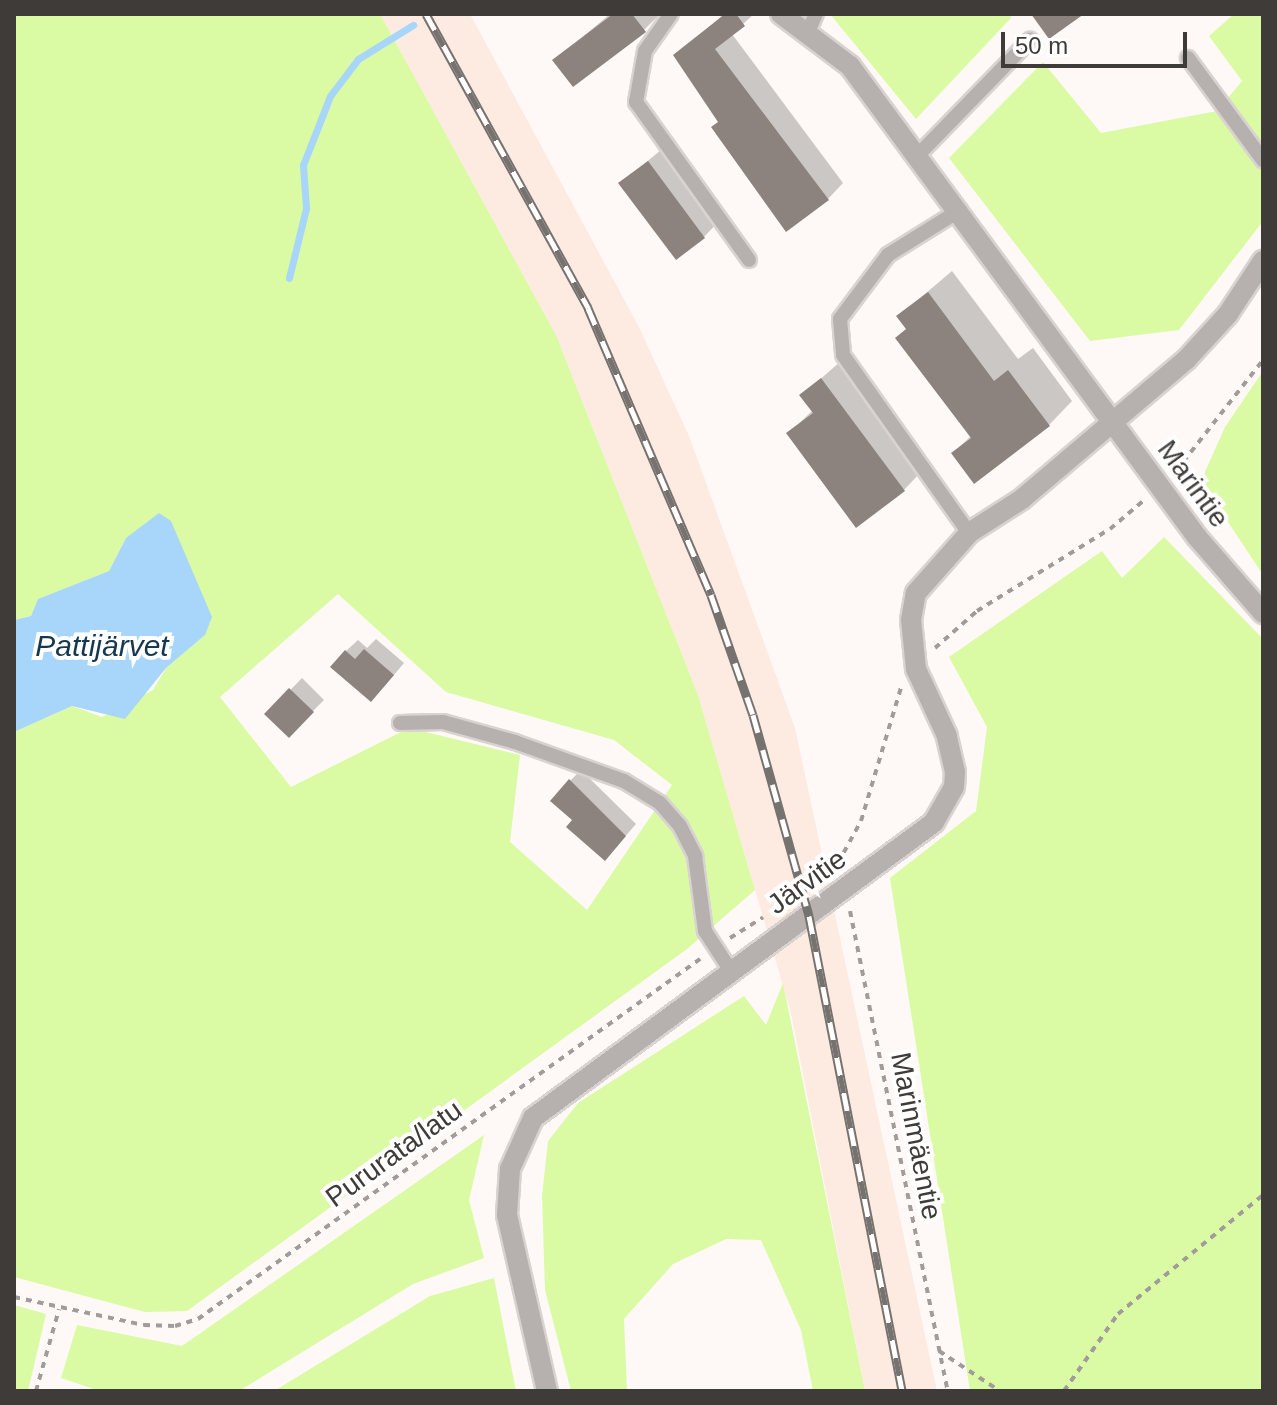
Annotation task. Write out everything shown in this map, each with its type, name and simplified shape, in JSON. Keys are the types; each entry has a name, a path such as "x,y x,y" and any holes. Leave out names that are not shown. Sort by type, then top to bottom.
{"street":[{"name":"Marintie","path":"781,14 850,66 960,210 1160,486 1263,613"},
{"name":"Järvitie","path":"547,1391 507,1215 506,1191 518,1144 548,1103 934,822 954,787 947,736 916,669 911,620 916,593 969,533 1022,499 1207,339 1263,261"}],"lane":[{"path":"671,14 645,51 636,102 749,260"},
{"path":"807,34 816,14"},
{"path":"918,155 1030,40"},
{"path":"1188,58 1263,160"},
{"path":"960,210 888,255 840,319 843,355 969,533"},
{"path":"400,723 443,722 515,742 624,781 660,803 680,826 695,856 705,931 731,971"}],"path":[{"path":"830,870 854,839 889,714 916,669 969,617 1110,529 1160,486 1206,438 1263,360"},
{"name":"Marinmäentie","path":"846,889 948,1391"},
{"name":"Pururata/latu","path":"14,1297 59,1309 158,1326 198,1319 717,947 768,914"},
{"path":"1064,1391 1118,1314 1263,1195"},
{"path":"36,1391 59,1309"},
{"path":"939,1351 1000,1391"}],"shaded area":[{"path":"380,14 470,14 639,327 689,436 795,728 937,1391 865,1391 791,1013 698,695 556,335"}],"green space":[{"path":"14,14 380,14 556,335 698,695 755,890 687,949 187,1311 145,1312 14,1277 14,732 72,706 102,717 153,690 166,668 205,635 171,521 126,538 109,571 38,599 31,616 14,620","holes":["338,594 446,692 614,740 672,785 587,910 510,842 520,755 409,728 291,787 220,697"]},
{"path":"830,14 1010,14 1011,18 916,119"},
{"path":"1234,14 1263,14 1263,221 1179,330 1090,341 949,158 1043,62 1101,133 1217,111 1242,81 1209,36"},
{"path":"1263,371 1263,575 1201,481 1225,427"},
{"path":"1164,537 1263,639 1263,1391 970,1391 890,878 976,811 987,727 949,657 1102,551 1122,578"},
{"path":"783,983 865,1391 813,1391 801,1330 761,1240 726,1239 673,1264 624,1319 627,1391 571,1391 545,1290 542,1196 548,1141 578,1103 744,996 766,1025"},
{"path":"484,1135 469,1200 484,1258 413,1284 239,1391 100,1391 61,1378 77,1325 182,1346"},
{"path":"494,1278 516,1391 274,1391 430,1296"},
{"path":"14,1305 46,1314 28,1391 14,1391"}],"water":[{"name":"Pattijärvet","path":"159,513 171,521 212,617 205,635 166,668 125,719 72,706 14,732 14,620 31,616 38,599 109,571 126,538"}],"building":[{"path":"613,14 632,14 646,32 573,87 552,60"},
{"path":"725,14 736,14 745,26 715,49 829,200 786,232 711,127 718,122 673,55"},
{"path":"1031,14 1084,14 1049,39"},
{"path":"648,161 705,238 676,260 618,183"},
{"path":"928,292 994,381 1008,370 1050,426 974,484 951,453 971,438 895,338 906,329 896,316"},
{"path":"821,378 905,491 856,528 786,433 813,413 799,395"},
{"path":"364,649 394,675 371,702 330,667 345,650 355,659"},
{"path":"289,688 314,712 289,738 264,714"},
{"path":"569,779 626,836 605,861 566,827 572,820 550,801"}],"waterway":[{"path":"289,278 306,208 303,165 330,96 358,59 413,25"}],"railway":[{"path":"426,14 588,308 711,595 753,715 809,916 902,1391"}]}
